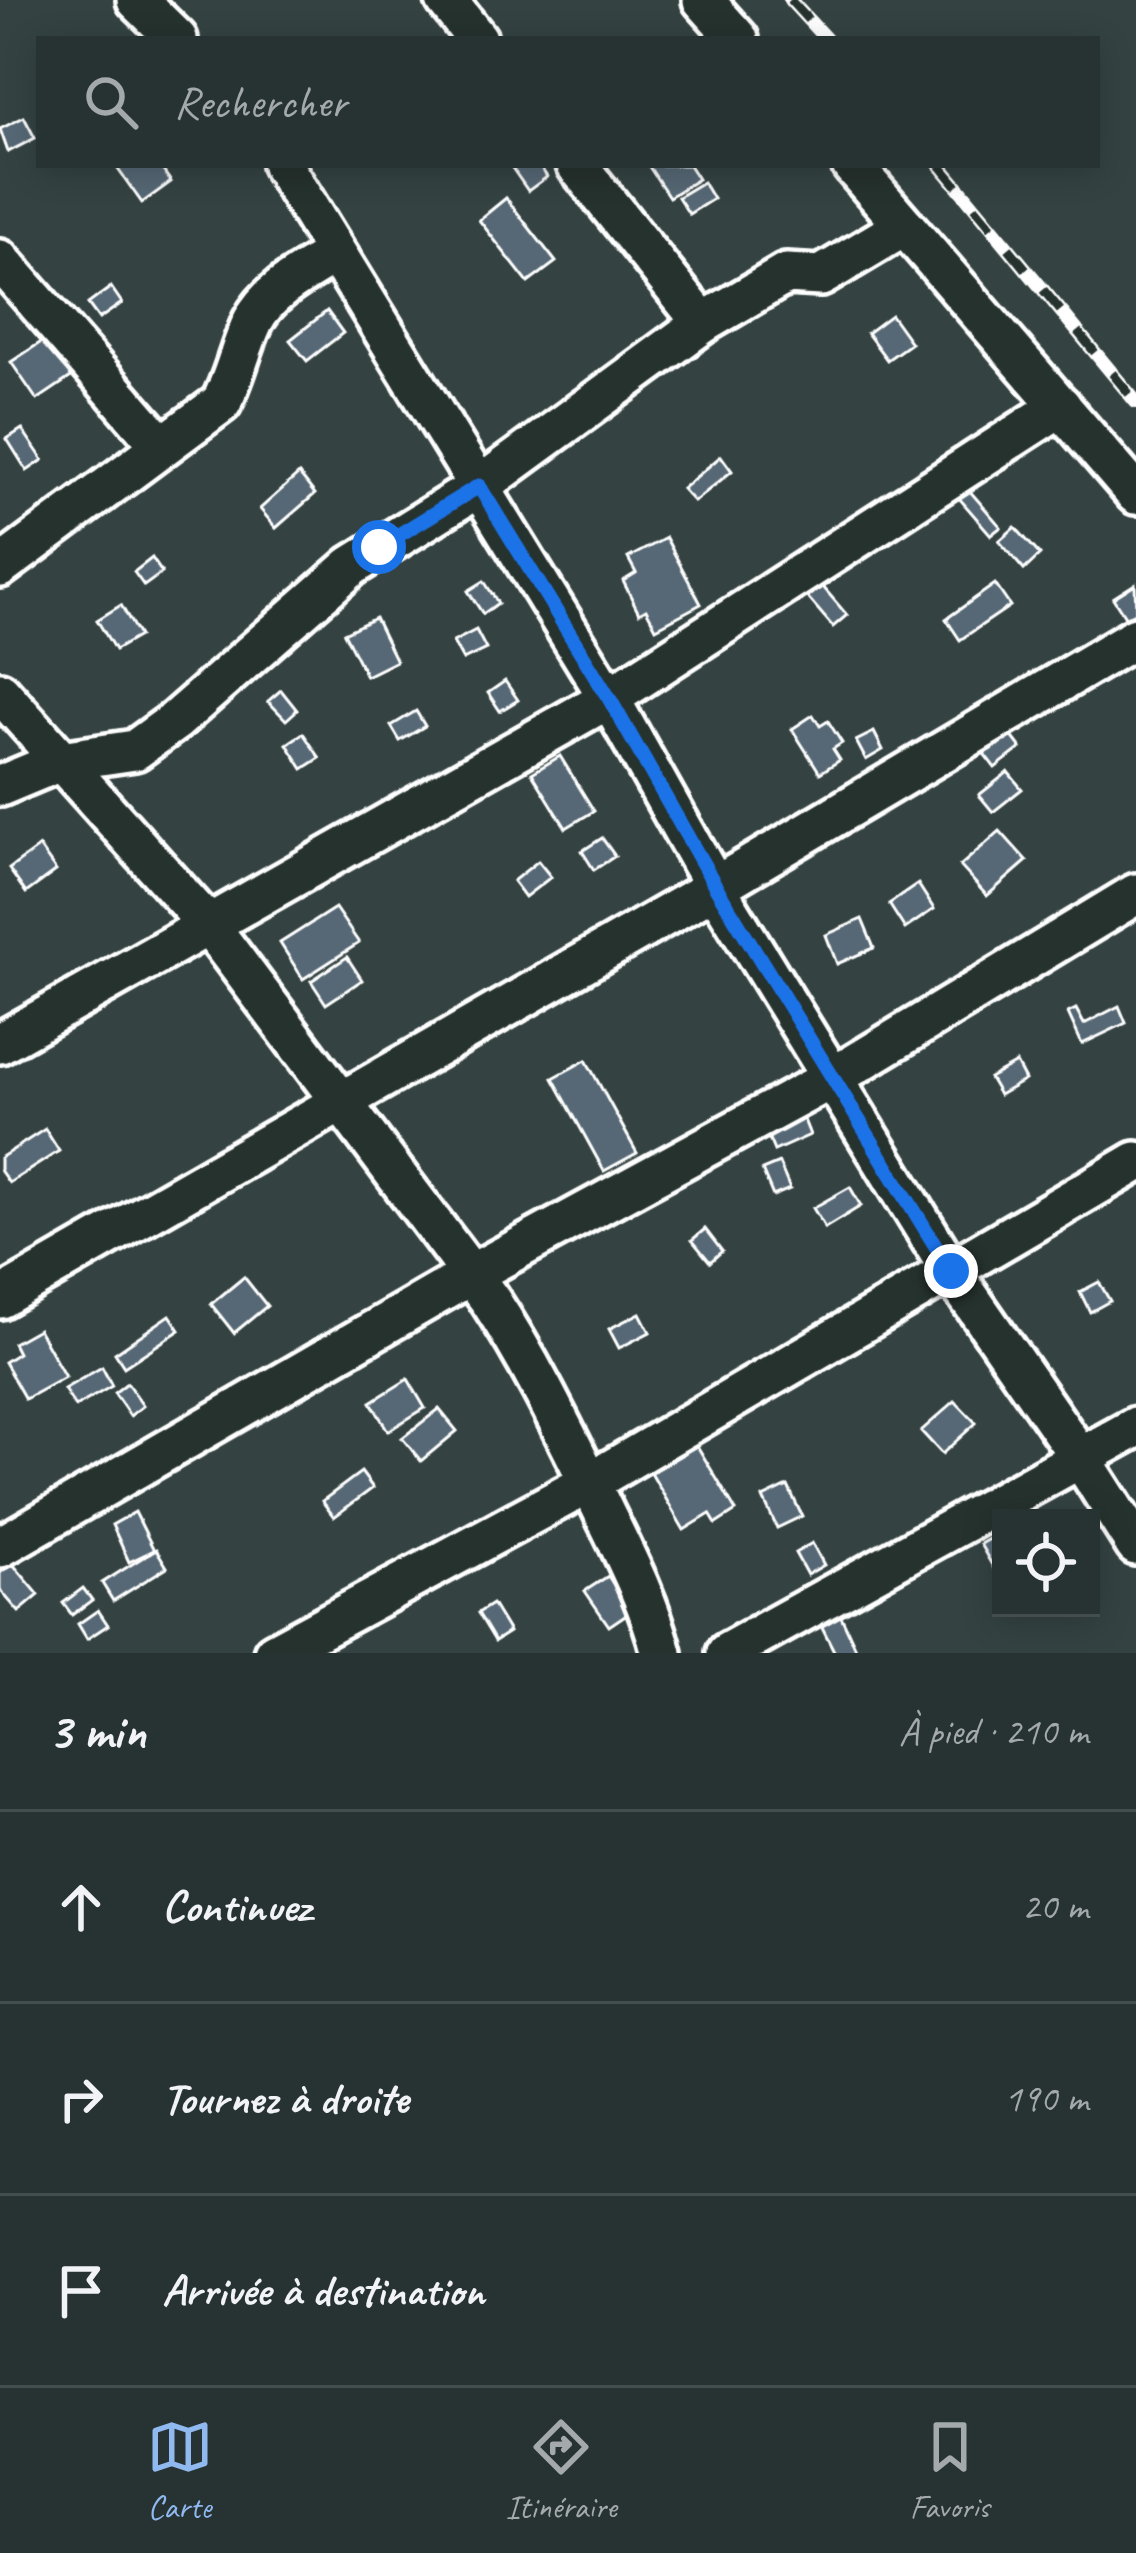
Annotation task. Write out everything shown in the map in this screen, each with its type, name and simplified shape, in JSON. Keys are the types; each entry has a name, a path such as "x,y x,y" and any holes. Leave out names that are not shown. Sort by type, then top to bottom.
{"street":[{"path":"137,0 174,36"},
{"path":"446,0 475,36"},
{"path":"703,0 735,36"},
{"path":"284,168 609,698 716,887 951,1271 1136,1545"},
{"path":"579,168 703,323"},
{"path":"854,168 1136,494"},
{"path":"0,786 60,760 135,750 175,721 352,566 479,486 703,323 786,274 820,276 903,227"},
{"path":"0,567 221,404 234,380 253,320 272,296 335,253"},
{"path":"0,260 161,445"},
{"path":"0,1043 609,698 1061,406"},
{"path":"0,1298 716,887 1136,637"},
{"path":"0,692 210,927 530,1362 637,1581 662,1653"},
{"path":"0,1547 470,1276 833,1077 1136,894"},
{"path":"274,1653 589,1483 1136,1162"},
{"path":"727,1653 1136,1427"}],"building":[{"path":"24,117 35,138 8,152 0,129"},
{"path":"117,168 161,168 171,182 142,203"},
{"path":"512,168 541,168 547,177 528,191"},
{"path":"650,168 691,168 698,179 669,197"},
{"path":"703,182 713,199 689,214 678,197"},
{"path":"506,198 556,262 528,283 479,220"},
{"path":"111,287 122,303 99,319 88,304"},
{"path":"327,311 343,333 307,361 290,340"},
{"path":"891,315 911,343 887,360 867,333"},
{"path":"49,337 74,375 37,400 11,362"},
{"path":"22,429 43,460 27,471 7,439"},
{"path":"721,456 732,471 694,502 682,489"},
{"path":"299,474 315,494 276,528 260,509"},
{"path":"968,489 1001,527 991,535 958,497"},
{"path":"1015,527 1040,555 1024,570 999,541"},
{"path":"666,538 701,604 656,628 646,609 639,613 623,581 636,573 628,558"},
{"path":"152,558 162,573 144,586 134,572"},
{"path":"817,580 847,615 833,627 803,592"},
{"path":"484,581 498,603 483,614 468,591"},
{"path":"995,584 1010,606 960,640 946,619"},
{"path":"1135,584 1136,612 1126,618 1113,598"},
{"path":"121,605 139,636 115,650 97,620"},
{"path":"375,618 396,661 366,676 344,633"},
{"path":"476,630 486,649 463,660 453,642"},
{"path":"505,681 518,700 500,711 488,693"},
{"path":"281,690 297,710 286,720 268,701"},
{"path":"416,711 425,726 400,741 391,726"},
{"path":"813,715 820,726 828,721 842,743 833,749 840,760 820,773 792,729"},
{"path":"1001,722 1021,748 995,768 975,742"},
{"path":"874,732 883,750 866,760 856,741"},
{"path":"303,733 320,758 303,769 287,744"},
{"path":"560,756 594,811 566,828 532,773"},
{"path":"1008,772 1022,789 993,812 979,795"},
{"path":"1000,831 1027,861 987,896 960,866"},
{"path":"602,838 615,856 594,870 582,851"},
{"path":"39,847 56,871 26,893 9,869"},
{"path":"538,861 551,877 525,897 513,881"},
{"path":"918,884 934,909 905,929 889,904"},
{"path":"335,908 359,943 303,979 280,943"},
{"path":"862,919 874,948 837,964 826,935"},
{"path":"347,957 362,980 326,1004 311,981"},
{"path":"1119,1006 1126,1023 1082,1044 1068,1013 1076,1009 1084,1024"},
{"path":"586,1060 637,1153 604,1171 553,1078"},
{"path":"1016,1063 1025,1080 999,1095 989,1078"},
{"path":"800,1110 810,1135 774,1151 764,1127"},
{"path":"45,1129 59,1151 9,1183 0,1170 0,1158"},
{"path":"779,1163 790,1189 773,1196 762,1170"},
{"path":"850,1187 861,1206 825,1228 813,1208"},
{"path":"705,1229 722,1251 710,1262 692,1240"},
{"path":"244,1277 267,1306 234,1333 211,1304"},
{"path":"1099,1282 1110,1301 1090,1312 1080,1292"},
{"path":"640,1313 650,1332 619,1348 609,1329"},
{"path":"170,1315 180,1330 124,1367 115,1353"},
{"path":"38,1329 65,1377 25,1399 4,1362 18,1353 13,1343"},
{"path":"102,1367 112,1386 75,1407 64,1389"},
{"path":"408,1379 425,1408 388,1431 371,1402"},
{"path":"127,1383 143,1406 130,1416 114,1393"},
{"path":"955,1401 976,1423 942,1454 921,1431"},
{"path":"439,1409 457,1431 421,1461 402,1438"},
{"path":"687,1429 736,1511 716,1524 710,1514 684,1530 641,1456"},
{"path":"361,1472 373,1488 334,1517 322,1501"},
{"path":"788,1486 802,1516 777,1528 763,1498"},
{"path":"135,1512 154,1550 129,1562 112,1525"},
{"path":"992,1537 992,1565 980,1544"},
{"path":"812,1543 824,1565 807,1575 795,1553"},
{"path":"156,1549 167,1567 113,1601 102,1583"},
{"path":"12,1563 39,1595 19,1612 0,1590 0,1573"},
{"path":"608,1576 631,1611 609,1626 585,1591"},
{"path":"83,1588 92,1600 72,1615 63,1603"},
{"path":"492,1604 509,1632 495,1641 478,1613"},
{"path":"98,1610 108,1625 87,1639 78,1624"},
{"path":"840,1614 858,1653 835,1653 820,1623"}],"railway":[{"path":"790,0 823,36"},
{"path":"942,168 1136,402"}],"route":[{"path":"379,547 479,486 951,1271"}]}
